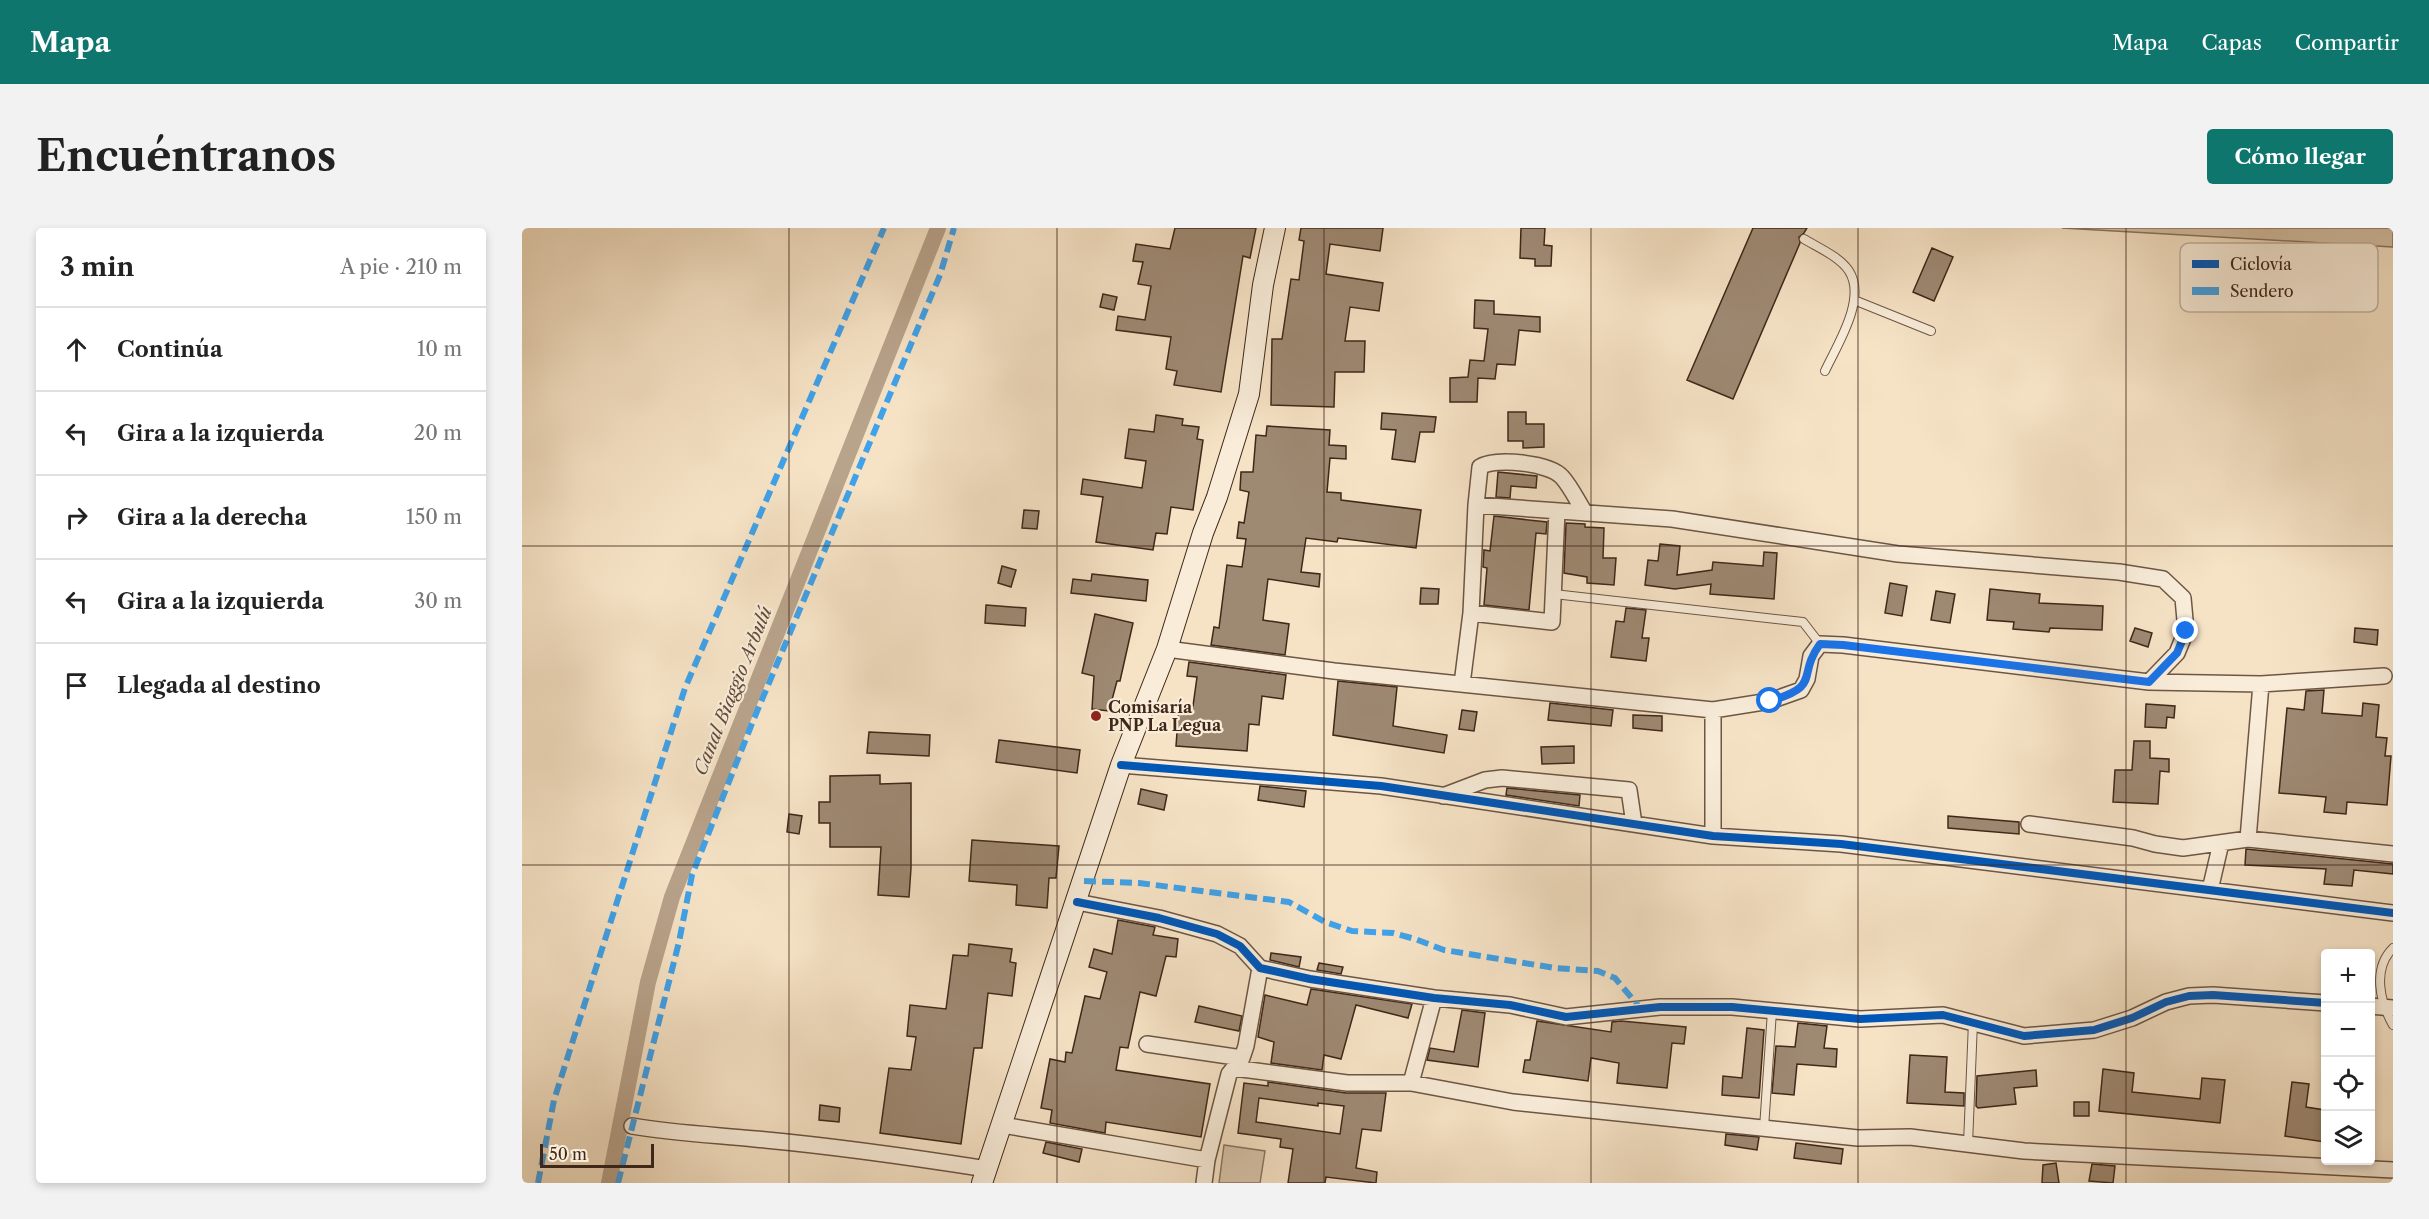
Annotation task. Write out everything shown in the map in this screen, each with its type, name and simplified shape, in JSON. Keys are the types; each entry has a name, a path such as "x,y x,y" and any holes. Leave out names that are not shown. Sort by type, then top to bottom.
{"main road":[{"path":"985,1176 1121,765 1167,649 1249,394 1263,285 1275,228"}],"street":[{"path":"1461,684 1471,613 1480,467 1491,462 1505,462 1554,470 1562,476 1585,513"},
{"path":"1476,505 1672,519 1898,554 2119,572 2163,579 2183,598 2186,631 2177,653 2149,682"},
{"path":"1471,613 1552,621 1557,511"},
{"path":"1167,649 1334,671 1713,710 1770,701 1801,690 1807,679 1811,656 1820,644 2149,682 2261,684 2384,676"},
{"path":"2248,839 2261,684"},
{"path":"1713,710 1713,836"},
{"path":"1121,765 1381,786 1713,836 1841,844 2393,913"},
{"path":"1443,796 1485,780 1502,778 1629,790 1634,824"},
{"path":"2030,824 2133,838 2183,848 2248,839 2393,854"},
{"path":"2210,890 2221,843"},
{"path":"1077,902 1159,918 1216,934 1240,946 1260,968 1310,979 1434,998 1510,1005 1566,1017 1660,1007 1732,1007 1860,1019 1943,1015 2024,1036 2094,1030 2132,1018 2166,1002 2189,996 2321,1003"},
{"path":"1204,1183 1207,1160 1229,1074 1238,1063 1260,968"},
{"path":"1411,1083 1434,998"},
{"path":"1147,1044 1347,1083 1411,1083 1513,1102 1858,1138 1910,1137 2024,1151 2393,1170"},
{"path":"1002,1125 1207,1160"},
{"path":"632,1126 672,1133 879,1152 985,1176"}],"lane":[{"path":"1804,239 1834,257 1849,270 1855,291 1847,324 1825,371"},
{"path":"1854,300 1931,331"},
{"path":"1554,594 1803,622 1820,644"},
{"path":"2393,948 2385,956 2380,977 2382,1007 2393,1025"},
{"path":"1764,1128 1772,1011"},
{"path":"1968,1144 1973,1022"}],"shaded area":[{"path":"2062,228 2393,228 2393,247 2378,246 2378,243 2323,243"},
{"path":"1224,1145 1265,1151 1260,1183 1219,1183"}],"building":[{"path":"1175,228 1256,228 1250,258 1243,256 1221,392 1174,385 1177,371 1166,369 1171,337 1116,330 1118,316 1145,320 1151,286 1138,284 1143,262 1133,261 1136,244 1170,249"},
{"path":"1301,228 1383,228 1380,251 1330,244 1326,274 1383,283 1379,311 1350,307 1345,341 1365,341 1364,372 1335,372 1334,407 1271,405 1272,339 1282,339 1291,279 1299,280 1304,241 1299,240"},
{"path":"1521,228 1545,228 1544,245 1552,246 1551,266 1535,266 1535,259 1520,258"},
{"path":"1753,228 1807,228 1799,237 1800,243 1733,399 1687,380"},
{"path":"1932,248 1953,257 1934,301 1913,292"},
{"path":"1103,294 1117,297 1114,310 1100,307"},
{"path":"1475,300 1494,301 1494,314 1540,317 1540,332 1519,330 1515,365 1497,364 1495,379 1478,378 1477,402 1450,402 1450,378 1468,377 1470,360 1484,361 1488,329 1474,328"},
{"path":"1508,412 1526,412 1526,424 1544,424 1544,447 1523,448 1523,441 1508,441"},
{"path":"1382,413 1436,417 1434,432 1420,432 1415,462 1392,459 1396,430 1381,429"},
{"path":"1156,415 1183,419 1182,425 1199,427 1197,439 1203,440 1193,510 1171,507 1167,534 1156,533 1153,550 1096,542 1103,497 1081,494 1083,479 1142,488 1146,461 1125,458 1129,429 1154,432"},
{"path":"1267,426 1330,430 1329,445 1346,446 1346,459 1330,458 1327,492 1341,493 1341,500 1421,510 1416,548 1338,538 1337,542 1306,538 1301,572 1320,574 1319,587 1268,579 1263,620 1289,624 1285,655 1211,645 1214,627 1219,628 1227,565 1242,567 1246,539 1237,538 1239,522 1244,523 1249,492 1240,490 1241,472 1253,472 1256,435 1266,436"},
{"path":"1498,472 1537,476 1536,488 1511,486 1510,498 1496,497"},
{"path":"1024,510 1039,511 1037,529 1022,528"},
{"path":"1494,516 1547,522 1546,534 1536,533 1529,610 1484,605 1487,568 1483,567 1484,550 1490,551"},
{"path":"1566,523 1604,528 1603,558 1616,558 1614,585 1587,583 1587,577 1564,573"},
{"path":"1660,544 1680,546 1677,575 1712,570 1713,562 1763,566 1764,552 1777,553 1774,599 1710,594 1711,584 1675,589 1645,585 1648,560 1658,561"},
{"path":"1002,566 1016,570 1011,587 998,583"},
{"path":"1092,574 1148,580 1146,601 1071,593 1073,579 1091,581"},
{"path":"1890,583 1907,586 1902,616 1885,613"},
{"path":"1421,588 1439,589 1438,604 1420,604"},
{"path":"1990,589 2040,594 2039,603 2103,606 2102,630 2050,628 2049,632 2013,629 2014,622 1987,620"},
{"path":"1936,591 1955,594 1950,623 1931,620"},
{"path":"986,605 1026,608 1025,626 985,623"},
{"path":"1626,608 1646,610 1642,638 1649,638 1646,661 1611,657 1616,621 1624,622"},
{"path":"1095,614 1133,623 1120,681 1117,681 1109,711 1092,709 1094,676 1082,673"},
{"path":"2135,628 2152,633 2148,647 2130,641"},
{"path":"2355,628 2378,630 2377,645 2354,642"},
{"path":"1189,662 1286,675 1283,699 1262,696 1259,725 1249,724 1247,751 1176,746 1179,705 1193,706 1197,677 1187,676"},
{"path":"1338,681 1397,687 1393,726 1447,735 1444,753 1333,735"},
{"path":"2324,690 2322,713 2362,716 2363,703 2379,705 2376,737 2387,738 2385,756 2391,756 2387,805 2347,802 2346,814 2324,812 2326,797 2279,793 2287,708 2304,710 2306,691"},
{"path":"1550,703 1613,710 1611,726 1548,720"},
{"path":"2146,704 2175,706 2174,718 2167,717 2166,728 2145,727"},
{"path":"1462,710 1477,712 1474,731 1459,729"},
{"path":"1633,715 1662,716 1662,731 1633,728"},
{"path":"869,732 930,735 929,756 867,753"},
{"path":"999,740 1080,750 1077,773 996,762"},
{"path":"2134,741 2150,741 2150,758 2169,759 2169,772 2160,771 2158,804 2113,802 2115,770 2132,770"},
{"path":"1574,746 1574,763 1542,764 1541,747"},
{"path":"880,775 880,784 911,783 909,897 878,895 881,847 830,847 830,823 819,823 819,802 830,802 830,776"},
{"path":"1260,786 1306,791 1304,807 1258,800"},
{"path":"1507,788 1580,795 1579,806 1506,795"},
{"path":"1141,789 1167,795 1164,810 1138,804"},
{"path":"789,814 802,816 799,834 787,832"},
{"path":"1948,816 2019,822 2019,834 1948,828"},
{"path":"972,840 1059,846 1056,878 1049,878 1047,908 1016,905 1017,885 969,881"},
{"path":"2246,849 2393,864 2393,874 2354,870 2352,886 2324,884 2326,869 2245,865"},
{"path":"1118,920 1155,927 1153,935 1178,939 1176,957 1166,956 1156,996 1140,992 1128,1048 1120,1047 1116,1070 1210,1084 1201,1137 1106,1122 1105,1133 1050,1123 1052,1110 1041,1108 1050,1059 1065,1062 1066,1052 1072,1053 1085,996 1100,999 1107,972 1089,967 1094,949 1112,954"},
{"path":"969,944 1012,949 1010,962 1016,963 1012,996 988,993 982,1048 974,1048 961,1144 880,1133 889,1068 911,1070 916,1037 907,1036 910,1005 946,1009 953,955 968,956"},
{"path":"1271,953 1301,957 1299,967 1270,960"},
{"path":"1319,963 1343,967 1341,974 1317,970"},
{"path":"1311,989 1412,1004 1408,1018 1356,1005 1341,1059 1324,1055 1322,1070 1271,1063 1274,1042 1258,1037 1265,995 1307,1005"},
{"path":"1199,1006 1242,1016 1239,1031 1195,1022"},
{"path":"1462,1010 1485,1013 1478,1067 1427,1060 1430,1048 1454,1052"},
{"path":"1537,1021 1611,1032 1612,1022 1621,1021 1686,1027 1684,1044 1672,1043 1667,1088 1617,1083 1619,1063 1591,1058 1588,1081 1523,1072 1525,1060 1530,1060"},
{"path":"1798,1023 1827,1026 1824,1048 1837,1049 1836,1067 1797,1064 1794,1095 1772,1093 1776,1046 1795,1047"},
{"path":"1747,1028 1764,1030 1759,1098 1722,1095 1723,1076 1742,1078"},
{"path":"1910,1055 1947,1057 1945,1092 1964,1093 1964,1106 1907,1103"},
{"path":"2103,1069 2134,1073 2132,1092 2200,1099 2202,1078 2225,1080 2220,1123 2099,1111"},
{"path":"2036,1070 2037,1086 2014,1088 2016,1104 1978,1108 1976,1106 1977,1076"},
{"path":"1268,1082 1346,1093 1386,1093 1381,1131 1362,1129 1356,1168 1377,1172 1376,1183 1326,1177 1325,1183 1288,1183 1293,1149 1280,1147 1281,1139 1238,1133 1244,1083 1268,1086","holes":["1259,1098 1318,1106 1318,1103 1344,1106 1340,1134 1256,1122"]},
{"path":"2292,1082 2309,1084 2306,1107 2321,1109 2321,1141 2285,1136"},
{"path":"2074,1102 2089,1102 2089,1116 2074,1116"},
{"path":"820,1105 840,1108 839,1122 819,1120"},
{"path":"1726,1134 1759,1137 1757,1150 1725,1145"},
{"path":"1046,1142 1082,1149 1079,1162 1043,1153"},
{"path":"1796,1143 1843,1149 1841,1164 1794,1158"},
{"path":"2056,1163 2059,1183 2042,1183 2043,1165"},
{"path":"2092,1164 2115,1166 2113,1183 2089,1181"}],"waterway":[{"name":"Canal Biaggio Arbulú","path":"609,1183 648,982 672,897 938,228"}],"marked path":[{"path":"538,1183 554,1100 685,688 884,228"},
{"path":"618,1183 679,942 692,875 753,721 940,275 954,228"},
{"path":"1084,881 1139,883 1289,902 1325,922 1352,931 1393,933 1444,950 1555,968 1598,971 1615,978 1641,1009"}],"cycle path":[{"path":"1121,765 1381,786 1713,836 1841,844 2393,913"},
{"path":"1077,902 1159,918 1217,934 1240,946 1260,968 1310,979 1434,998 1510,1005 1566,1017 1660,1007 1732,1007 1860,1019 1943,1015 2024,1036 2094,1030 2132,1018 2166,1002 2189,996 2213,995 2321,1003"}],"place":[{"name":"Comisaría PNP La Legua","path":"1096,716"}],"route":[{"path":"1770,701 1801,690 1810,669 1811,656 1820,644 2149,682 2177,653 2186,631"}]}
